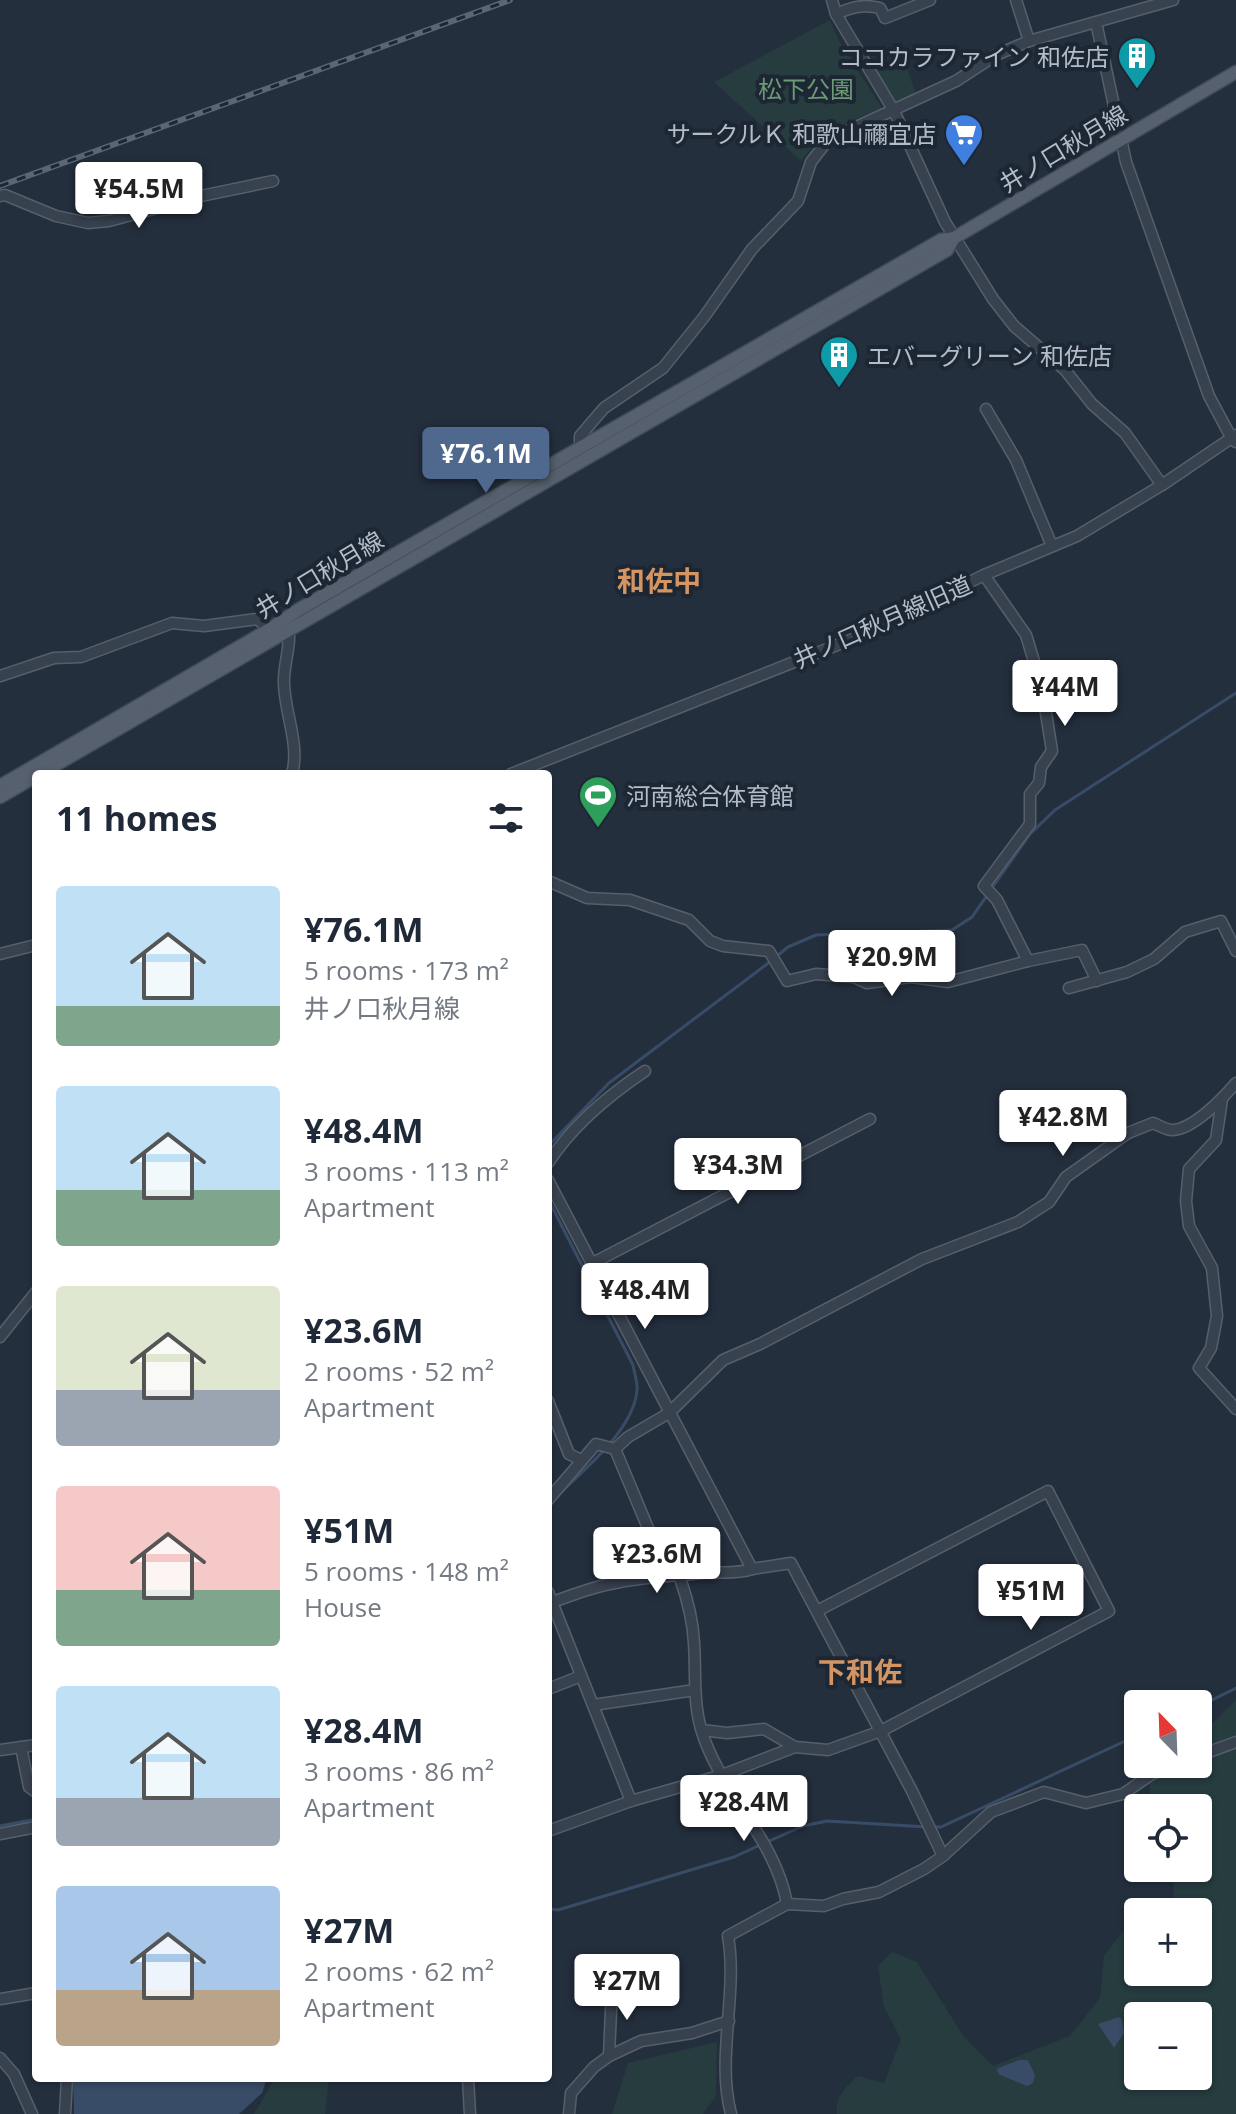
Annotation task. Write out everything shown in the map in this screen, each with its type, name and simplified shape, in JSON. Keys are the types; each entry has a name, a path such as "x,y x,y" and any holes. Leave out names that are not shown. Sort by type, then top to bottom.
{"main road":[{"name":"井ノ口秋月線","path":"46,770 941,240 954,238 1236,72"},
{"name":"井ノ口秋月線","path":"0,786 270,629 287,625"},
{"name":"井ノ口秋月線","path":"0,797 32,778"}],"street":[{"path":"832,0 836,14 894,111 954,238 993,299 1014,326 1065,370 1092,404 1125,433 1162,485"},
{"path":"836,14 856,6 869,6 880,8 885,18 930,0"},
{"path":"1016,0 1029,41"},
{"path":"582,453 580,436 604,408 663,368 752,249 798,201 811,162 828,140 956,81 996,55 1029,41 1173,0"},
{"path":"1096,22 1130,175 1209,396 1235,439"},
{"path":"0,196 5,195 56,216 88,223 109,221 201,196 273,181"},
{"path":"986,409 1016,460 1052,546"},
{"name":"井ノ口秋月線旧道","path":"521,770 865,634 984,575 1077,536 1235,439"},
{"path":"984,575 1026,635 1042,688 1052,751 1041,767 1039,783 1030,794 1030,824 984,886 997,900 1028,961"},
{"path":"0,676 54,658 81,657 172,623 204,626 257,619 270,629"},
{"path":"287,625 284,686 294,744 293,770"},
{"path":"552,883 587,898 630,900 689,920 710,941 723,946 769,951 787,981 816,974 854,977 867,983 911,977 948,982 1082,950 1097,981"},
{"path":"1069,988 1127,972 1154,959 1185,932 1221,921 1236,951"},
{"path":"0,954 32,946"},
{"path":"552,1156 614,1092 645,1071"},
{"path":"614,1448 669,1413 723,1360 760,1344 922,1259 1018,1222 1049,1202 1066,1177 1128,1133 1153,1123 1172,1130 1189,1125 1222,1099 1236,1083"},
{"path":"1222,1099 1216,1140 1189,1169 1186,1201 1189,1226 1212,1268 1217,1316 1211,1348 1199,1368 1236,1409"},
{"path":"591,1264 870,1119"},
{"path":"552,1188 752,1569"},
{"path":"0,1337 32,1297"},
{"path":"552,1411 569,1454 581,1460"},
{"path":"552,1495 596,1444 614,1448"},
{"path":"614,1448 674,1577 694,1641 695,1690 702,1730 722,1775 762,1841 785,1892 787,1904"},
{"path":"702,1730 727,1733 764,1729 795,1747 828,1750 881,1731 1109,1611 1048,1491 817,1611"},
{"path":"552,1597 620,1582 703,1573 738,1574 791,1563 881,1731 943,1856"},
{"path":"552,1602 631,1801"},
{"path":"552,1687 581,1676"},
{"path":"593,1705 695,1690"},
{"path":"1212,1751 1236,1742"},
{"path":"0,1750 32,1746"},
{"path":"21,1747 32,1789"},
{"path":"552,1830 631,1801 722,1775 795,1747"},
{"path":"731,2114 726,2063 728,1936 787,1904 824,1906 879,1892 943,1856 991,1812 1044,1792 1086,1803 1123,1794 1146,1778"},
{"path":"0,1834 32,1828"},
{"path":"609,2056 612,1987"},
{"path":"0,1999 32,1994"},
{"path":"569,2114 571,2093 594,2067 609,2056 641,2041 692,2033 729,2021"},
{"path":"0,2058 14,2074 32,2114"},
{"path":"65,2114 67,2082"},
{"path":"468,2082 470,2114"}],"green space":[{"name":"松下公園","path":"830,20 839,41 882,108 823,133 801,161 714,82"},
{"path":"907,69 918,99 895,105 876,71"},
{"path":"1236,1700 1236,2114 837,2114 839,2097 858,2076 884,2083 901,2039 884,2007 878,1966 892,1952 917,1962 964,2037 993,2066 1070,2036 1100,1998 1104,1956 1123,1931 1124,1986 1212,1986 1212,1898 1173,1898 1174,1882 1212,1882 1212,1794 1150,1794 1149,1781 1152,1778 1212,1778 1212,1723"},
{"path":"717,2042 716,2096 703,2114 612,2114 628,2063"},
{"path":"273,2082 329,2082 325,2114 254,2114"}],"water":[{"path":"1119,2017 1122,2020 1124,2033 1114,2048 1098,2024"},
{"path":"1019,2060 1028,2060 1035,2075 1033,2083 1027,2086 997,2071"},
{"path":"73,2082 266,2082 262,2093 239,2114 74,2114"}],"waterway":[{"path":"992,888 1030,834 1055,810 1236,693"},
{"path":"777,956 788,947 816,935 952,930 972,917 988,894"},
{"path":"552,1142 609,1083 771,961"},
{"path":"552,1207 633,1365 637,1387 634,1405 618,1433 559,1494"},
{"path":"1212,1700 1236,1688"},
{"path":"934,1827 941,1827 1124,1742"},
{"path":"0,1826 32,1820"},
{"path":"767,1842 803,1826 827,1821 927,1827"},
{"path":"552,1909 734,1857 760,1845"}],"railway":[{"path":"0,186 510,0"}],"place":[{"name":"ココカラファイン 和佐店","path":"1137,90"},
{"name":"サークルＫ 和歌山禰宜店","path":"964,167"},
{"name":"エバーグリーン 和佐店","path":"839,389"},
{"name":"河南総合体育館","path":"598,829"}],"district":[{"name":"和佐中","path":"659,580"},
{"name":"下和佐","path":"860,1671"}]}
